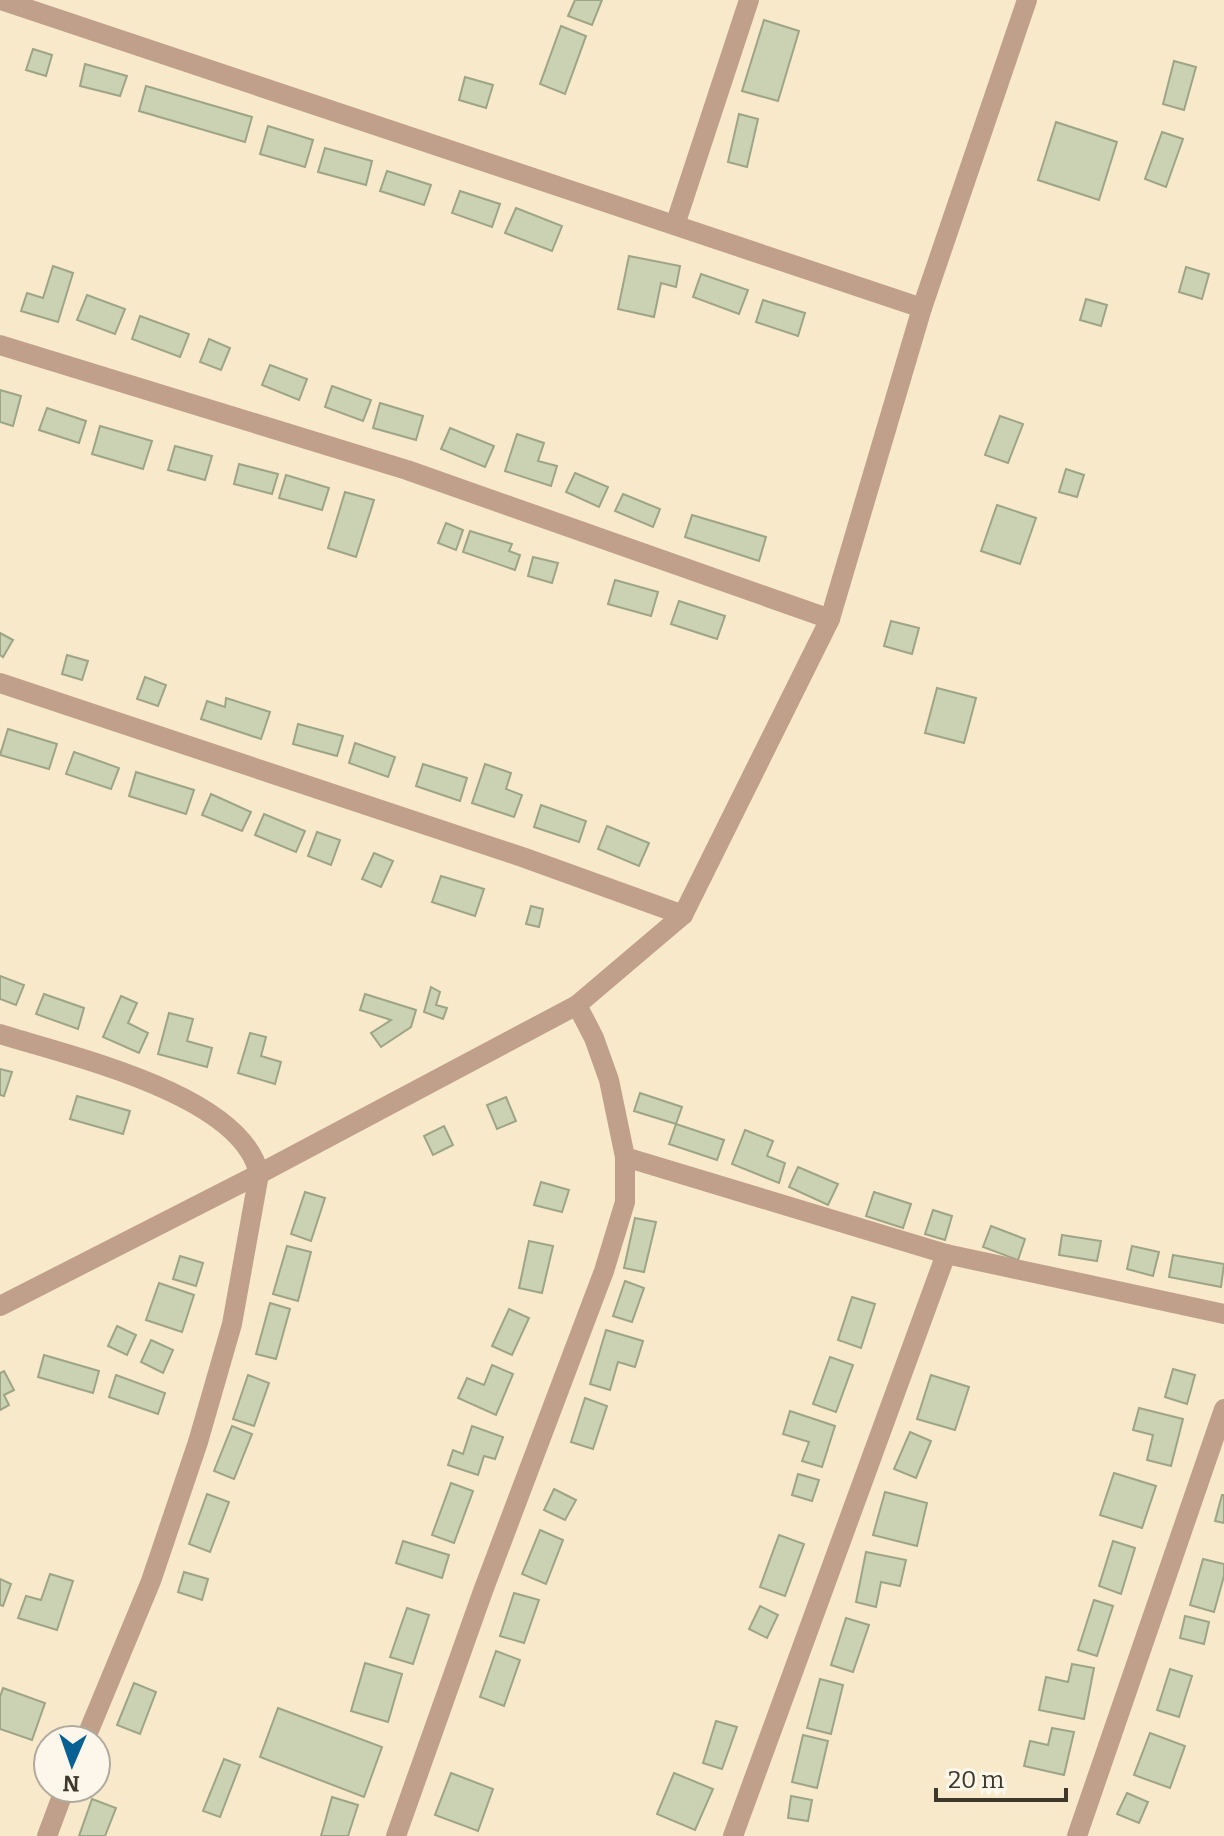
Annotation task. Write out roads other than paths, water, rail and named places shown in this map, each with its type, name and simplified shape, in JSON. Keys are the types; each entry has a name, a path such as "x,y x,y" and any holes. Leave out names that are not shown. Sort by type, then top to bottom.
{"street":[{"path":"1,0 922,308"},
{"path":"675,225 749,0"},
{"path":"0,1306 259,1174 577,1005 683,915 830,619 922,308 1027,0"},
{"path":"0,345 407,470 830,619"},
{"path":"0,683 525,858 683,915"},
{"path":"396,1836 483,1591 604,1271 625,1202 625,1157 609,1080 594,1038 577,1005"},
{"path":"0,1034 138,1078 185,1099 225,1123 241,1137 257,1164 259,1174 232,1324 198,1442 151,1581 92,1724"},
{"path":"625,1157 946,1254 1224,1314"},
{"path":"733,1836 946,1254"},
{"path":"1077,1836 1224,1409"},
{"path":"47,1836 59,1804"}]}
